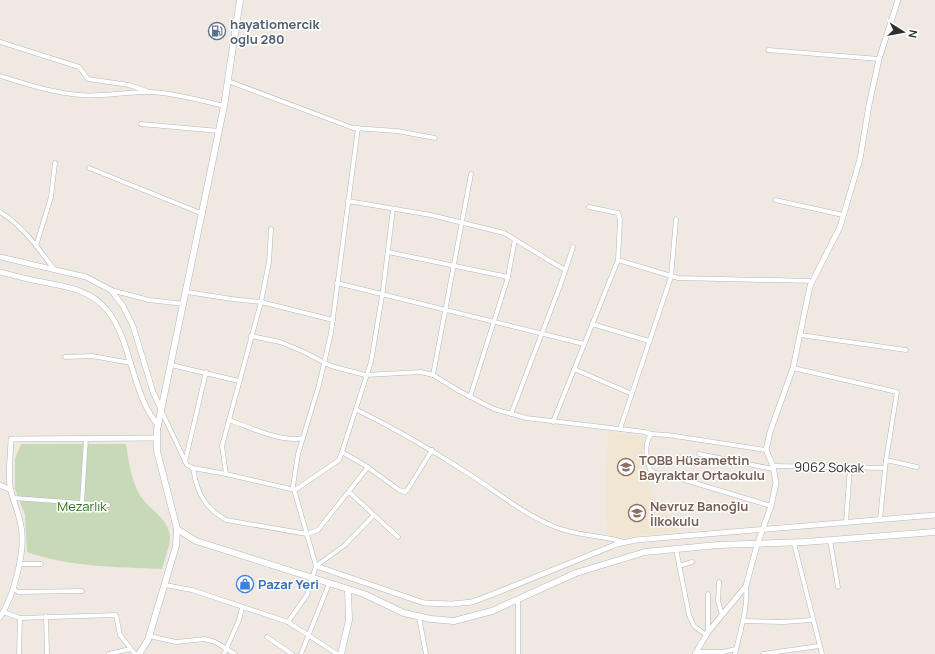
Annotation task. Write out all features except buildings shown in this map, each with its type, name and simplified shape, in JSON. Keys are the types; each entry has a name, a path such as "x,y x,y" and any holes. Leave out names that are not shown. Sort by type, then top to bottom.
{"main road":[{"path":"139,654 149,636 176,546 177,529 157,451 158,425 187,292 224,106 240,0"},
{"path":"177,529 196,541 364,594 404,613 431,619 454,621 492,611 576,573 620,558 644,552 718,545 794,543 935,532"},
{"path":"341,654 349,620 348,590"}],"street":[{"path":"696,653 735,652 744,621 747,598 746,586 757,545 771,506 776,483 773,468 766,450 770,432 793,368 813,281 840,227 860,159 868,105 879,59 898,0"},
{"path":"0,42 79,67 88,79 130,85 148,92 204,101 224,106"},
{"path":"768,50 879,59"},
{"path":"0,76 35,86 78,95 108,96 148,92"},
{"path":"228,82 336,122 358,128 396,131 435,138"},
{"path":"141,124 219,131"},
{"path":"288,622 307,595 316,566 293,478 325,362 333,320 358,128"},
{"path":"36,246 51,197 55,163"},
{"path":"89,168 202,214"},
{"path":"433,375 471,174"},
{"path":"775,200 843,214"},
{"path":"348,201 431,215 504,234 515,239 565,270"},
{"path":"553,422 618,260 620,219 618,213 589,207"},
{"path":"111,290 123,306 133,326 153,392 185,462 193,468 295,490 339,460 357,410 367,375 382,294 393,209"},
{"path":"0,212 11,220 36,246 54,269"},
{"path":"620,429 671,277 676,219"},
{"path":"226,474 222,446 261,302 268,269 271,229"},
{"path":"470,397 496,321 508,277 515,239"},
{"path":"511,414 542,333 572,247"},
{"path":"388,252 508,277"},
{"path":"0,257 86,277 111,290 149,300 184,304"},
{"path":"618,260 671,277 813,281"},
{"path":"268,269 274,270"},
{"path":"0,272 63,286 83,292 98,300 115,321 123,337 142,401 149,414 158,425"},
{"path":"337,283 496,321 584,344"},
{"path":"187,292 232,300 261,302 333,320"},
{"path":"592,324 649,341"},
{"path":"800,335 906,350"},
{"path":"251,336 280,342 325,362 330,366 367,375 421,372 433,375 470,397 494,409 526,418 668,435 766,450"},
{"path":"65,357 92,356 131,362"},
{"path":"171,365 206,372 239,381"},
{"path":"793,368 897,392 886,460 880,519"},
{"path":"574,369 632,394"},
{"path":"185,462 206,372"},
{"path":"357,410 432,450 529,515 554,527 624,542"},
{"path":"229,420 269,433 296,439 303,438"},
{"path":"650,434 646,448 646,460 650,470 771,506"},
{"path":"82,502 86,438"},
{"path":"135,654 120,635 116,615 20,618 2,614 14,589 19,564 22,528 14,498 10,490 11,439 157,438"},
{"path":"342,452 368,467 399,490 404,492 408,489 432,450"},
{"name":"9062 Sokak","path":"699,454 773,468 885,468"},
{"path":"886,460 917,467"},
{"path":"193,468 200,497 217,515 226,520 307,534 318,530 368,467"},
{"path":"846,522 850,467"},
{"path":"0,485 10,490"},
{"path":"348,492 398,537"},
{"path":"14,498 108,505"},
{"path":"316,566 345,545 374,515"},
{"path":"316,566 424,603 452,604 472,602 585,556 624,542 656,537 935,515"},
{"path":"830,540 838,587"},
{"path":"794,543 812,620 822,654"},
{"path":"676,549 689,615 694,626 707,633"},
{"path":"679,566 692,562"},
{"path":"19,564 41,564"},
{"path":"719,582 718,601 722,615"},
{"path":"301,654 310,635 329,584"},
{"path":"165,585 192,590 242,608 288,622 337,654"},
{"path":"696,653 707,633 746,586"},
{"path":"14,589 18,592 82,591"},
{"path":"707,633 708,594"},
{"path":"518,599 518,654"},
{"path":"224,654 242,608"},
{"path":"46,616 47,654"},
{"path":"419,617 426,654"},
{"path":"19,654 20,618"},
{"path":"744,621 784,622 812,620"},
{"path":"149,636 176,642 205,639 235,654"},
{"path":"267,637 292,654"},
{"path":"763,654 819,646"},
{"path":"109,654 130,649"}],"shaded area":[{"path":"608,432 644,436 643,459 653,497 676,523 679,531 619,538 609,537 605,503"}],"green space":[{"name":"Mezarlık","path":"21,444 126,444 128,459 137,489 145,502 164,521 169,530 169,543 162,569 110,567 60,561 27,552 25,515 15,489 15,459"}],"place":[{"name":"hayatiomercik oglu 280","path":"217,31"},
{"name":"TOBB Hüsamettin Bayraktar Ortaokulu","path":"626,467"},
{"name":"Nevruz Banoğlu İlkokulu","path":"637,513"},
{"name":"Pazar Yeri","path":"245,584"}]}
